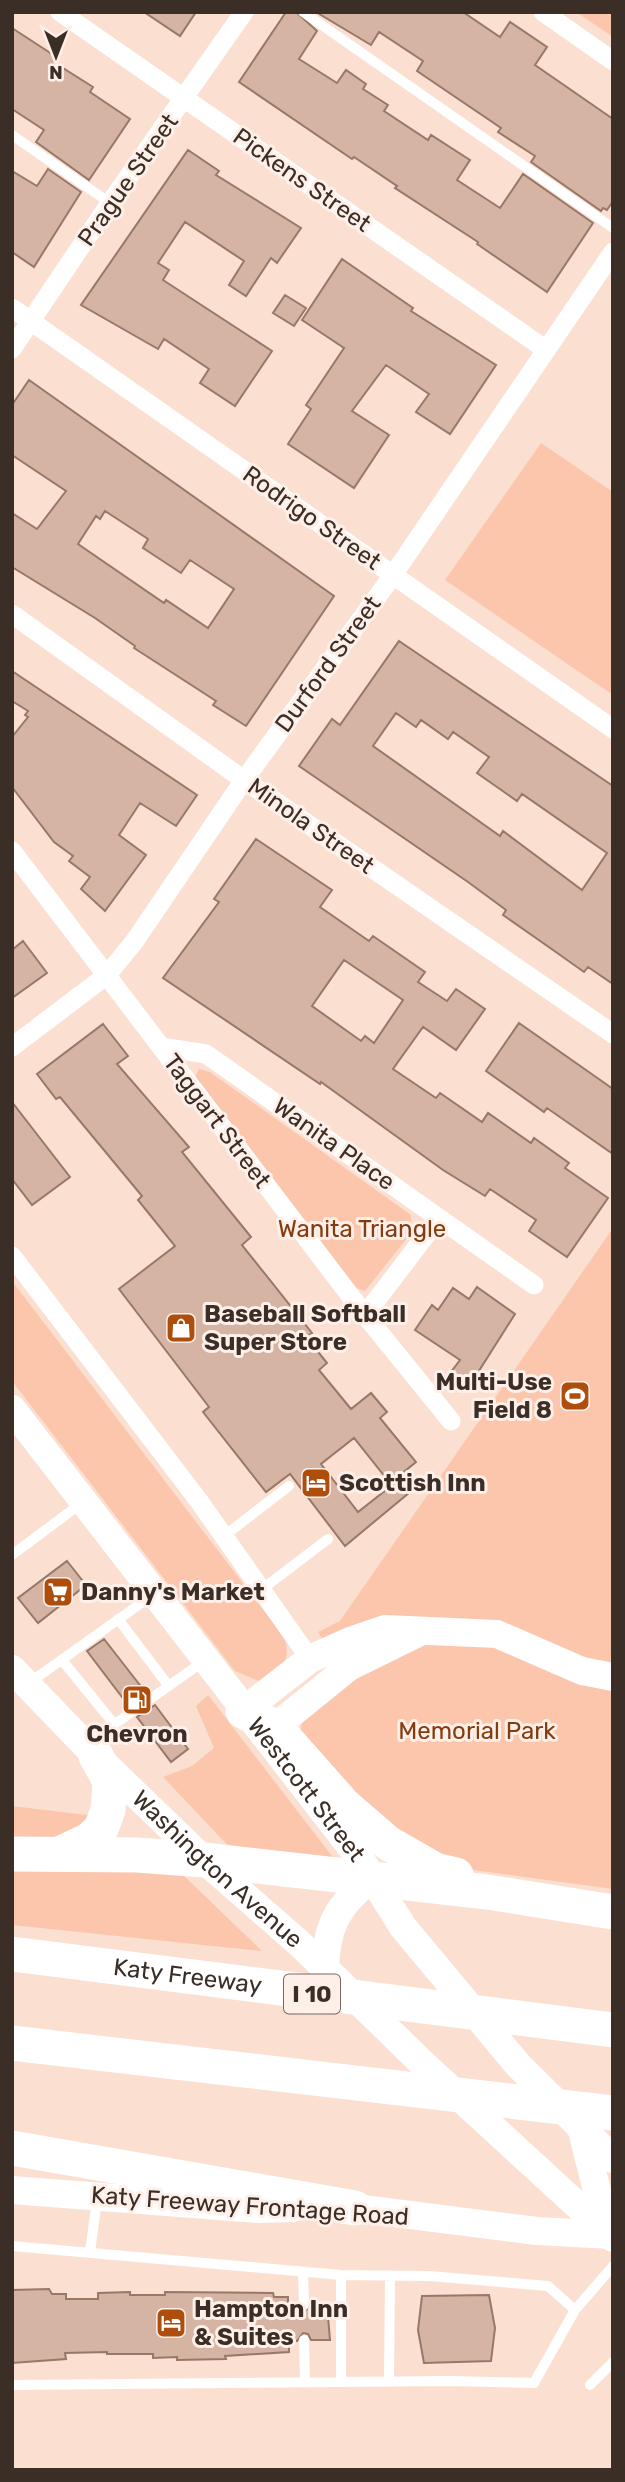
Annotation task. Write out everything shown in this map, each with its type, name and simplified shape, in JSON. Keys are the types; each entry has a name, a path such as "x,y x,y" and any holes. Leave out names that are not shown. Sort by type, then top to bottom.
{"highway":[{"path":"243,1711 275,1727 344,1805 388,1843 416,1860 461,1877 487,1892"},
{"path":"61,1853 89,1840 104,1822 108,1810 110,1781 91,1750"},
{"path":"12,1854 61,1853 204,1860 487,1892 613,1912"},
{"name":"Katy Freeway","path":"12,1954 613,2030"},
{"path":"12,2043 613,2113"},
{"path":"12,2148 355,2207"}],"main road":[{"name":"Westcott Street","path":"12,1409 360,1860 370,1880 403,1927 518,2065 611,2158"},
{"path":"243,1711 310,1659 385,1629 420,1632 464,1630 497,1634 582,1671 613,1677"},
{"path":"275,1727 349,1667 420,1632"},
{"name":"Washington Avenue","path":"20,1677 204,1860 317,1953 568,2199 611,2236"},
{"path":"317,1953 337,1913 350,1895 370,1880"},
{"path":"582,2131 611,2236"},
{"name":"Katy Freeway Frontage Road","path":"12,2190 258,2208 355,2207 537,2231 611,2236"}],"street":[{"name":"Pickens Street","path":"60,12 545,349"},
{"name":"Prague Street","path":"12,349 244,12"},
{"path":"543,12 613,61"},
{"name":"Durford Street","path":"12,1046 107,975 134,942 244,780 393,575 613,252"},
{"name":"Rodrigo Street","path":"12,308 613,729"},
{"name":"Minola Street","path":"12,614 244,780 613,1034"},
{"name":"Taggart Street","path":"12,851 365,1315 451,1421"},
{"name":"Wanita Place","path":"161,1046 206,1054 534,1285"},
{"path":"365,1315 439,1218"},
{"path":"12,1256 224,1535 310,1659"}],"lane":[{"path":"303,12 613,228"},
{"path":"12,135 110,203"},
{"path":"224,1535 289,1486"},
{"path":"12,1555 83,1501"},
{"path":"261,1590 328,1539"},
{"path":"20,1677 62,1660 154,1594"},
{"path":"118,1619 168,1685"},
{"path":"62,1660 114,1724"},
{"path":"91,1750 114,1724 205,1661"},
{"path":"90,2252 98,2196"},
{"path":"12,2246 341,2275 429,2276 548,2287 575,2310"},
{"path":"12,2385 389,2381 534,2383 575,2310 613,2266"},
{"path":"303,2272 304,2305"},
{"path":"341,2275 341,2382"},
{"path":"389,2381 390,2277"},
{"path":"304,2340 305,2382"},
{"path":"590,2385 613,2362"}],"green space":[{"path":"576,12 613,12 613,37"},
{"path":"541,443 613,492 613,695 445,580"},
{"name":"Wanita Triangle","path":"199,1069 210,1072 411,1215 412,1232 365,1291 356,1288 195,1077"},
{"name":"Memorial Park","path":"613,1228 613,1889 452,1867 420,1856 300,1737 302,1721 349,1683 318,1632 340,1621"},
{"path":"12,1281 284,1637 287,1653 282,1665 273,1673 259,1681 235,1671 12,1381"},
{"path":"208,1695 335,1860 237,1855 163,1777 192,1766 214,1748 196,1706"},
{"path":"12,1806 95,1816 73,1837 12,1843"},
{"path":"12,1866 182,1874 262,1951 12,1925"}],"building":[{"path":"144,12 196,12 180,36"},
{"path":"286,12 296,12 317,31 299,59 337,83 346,70 366,84 363,89 388,105 384,111 428,140 431,135 470,160 457,180 500,208 523,174 593,223 547,292 477,244 478,242 395,188 397,186 354,157 352,159 239,82"},
{"path":"316,12 463,12 500,37 510,22 547,47 535,65 613,119 613,201 607,210 603,208 601,211 531,162 535,156 498,132 501,128 417,71 423,61 379,32 371,45"},
{"path":"12,28 58,58 55,63 93,87 90,92 130,119 89,180 36,142 44,130 12,109"},
{"path":"188,150 219,171 216,175 301,228 277,263 271,258 246,296 229,285 244,261 185,222 158,263 169,270 163,280 272,351 235,406 200,383 209,369 164,339 158,349 81,305"},
{"path":"48,169 81,192 34,267 12,252 12,171 37,186"},
{"path":"342,259 413,308 411,311 496,365 450,434 416,412 429,394 386,365 352,411 389,435 354,488 288,444 311,409 306,405 344,348 302,320"},
{"path":"285,295 306,308 294,326 273,313"},
{"path":"29,380 334,596 246,726 213,705 216,701 134,648 135,646 95,618 12,567 12,513 37,529 66,491 12,455 12,405","holes":["105,511 148,539 143,548 181,573 190,560 234,589 208,628 166,600 164,603 78,544 96,516 100,519"]},
{"path":"399,641 613,786 613,984 588,967 584,972 503,915 506,910 468,882 299,766 332,719 340,725","holes":["396,713 416,727 421,720 448,739 453,732 489,757 477,773 517,801 522,794 607,853 582,890 503,831 500,836 373,746"]},
{"path":"12,671 197,795 176,826 140,803 119,835 146,855 105,911 81,889 90,877 69,861 73,856 54,842 12,787 12,737 28,717 25,715 28,711 12,701"},
{"path":"256,839 332,890 320,907 369,941 373,936 425,972 418,982 447,1001 456,989 485,1009 456,1050 423,1027 393,1069 436,1098 440,1093 482,1122 488,1113 531,1143 534,1138 569,1163 565,1168 608,1198 567,1257 529,1231 536,1220 490,1189 485,1196 443,1170 321,1082 320,1084 163,978 219,902 214,899","holes":["344,960 403,1000 374,1043 365,1036 361,1041 312,1006"]},
{"path":"23,941 47,973 12,998 12,950"},
{"path":"519,1023 613,1089 613,1154 547,1108 544,1112 486,1071"},
{"path":"103,1024 128,1056 117,1064 189,1147 182,1152 251,1237 242,1245 312,1333 306,1337 327,1363 319,1370 351,1409 371,1393 387,1412 380,1418 416,1462 390,1483 354,1438 321,1464 358,1512 400,1479 410,1492 345,1546 290,1474 266,1492 203,1412 209,1407 119,1289 175,1246 138,1200 142,1196 60,1097 56,1099 37,1074"},
{"path":"12,1102 70,1177 32,1205 12,1179"},
{"path":"477,1287 515,1314 470,1385 451,1372 460,1360 415,1330 432,1305 438,1310 453,1288 469,1299"},
{"name":"Danny's Market","path":"67,1561 86,1585 38,1623 18,1598"},
{"path":"104,1639 146,1693 128,1705 87,1651"},
{"path":"155,1705 188,1749 171,1762 137,1717"},
{"name":"Hampton Inn & Suites","path":"49,2289 52,2294 66,2294 66,2299 98,2299 98,2293 130,2292 130,2295 165,2295 165,2292 273,2293 274,2297 288,2297 288,2306 297,2306 304,2312 311,2305 327,2305 330,2340 311,2340 308,2334 303,2333 297,2341 289,2341 289,2352 225,2356 226,2359 177,2360 177,2357 153,2358 153,2354 107,2352 65,2353 66,2359 12,2363 12,2290"},
{"path":"489,2295 495,2328 491,2361 424,2363 418,2330 422,2296"}],"place":[{"name":"Baseball Softball Super Store","path":"181,1328"},
{"name":"Multi-Use Field 8","path":"575,1396"},
{"name":"Scottish Inn","path":"316,1483"},
{"name":"Danny's Market","path":"58,1592"},
{"name":"Chevron","path":"137,1700"},
{"name":"Hampton Inn & Suites","path":"171,2323"}]}
